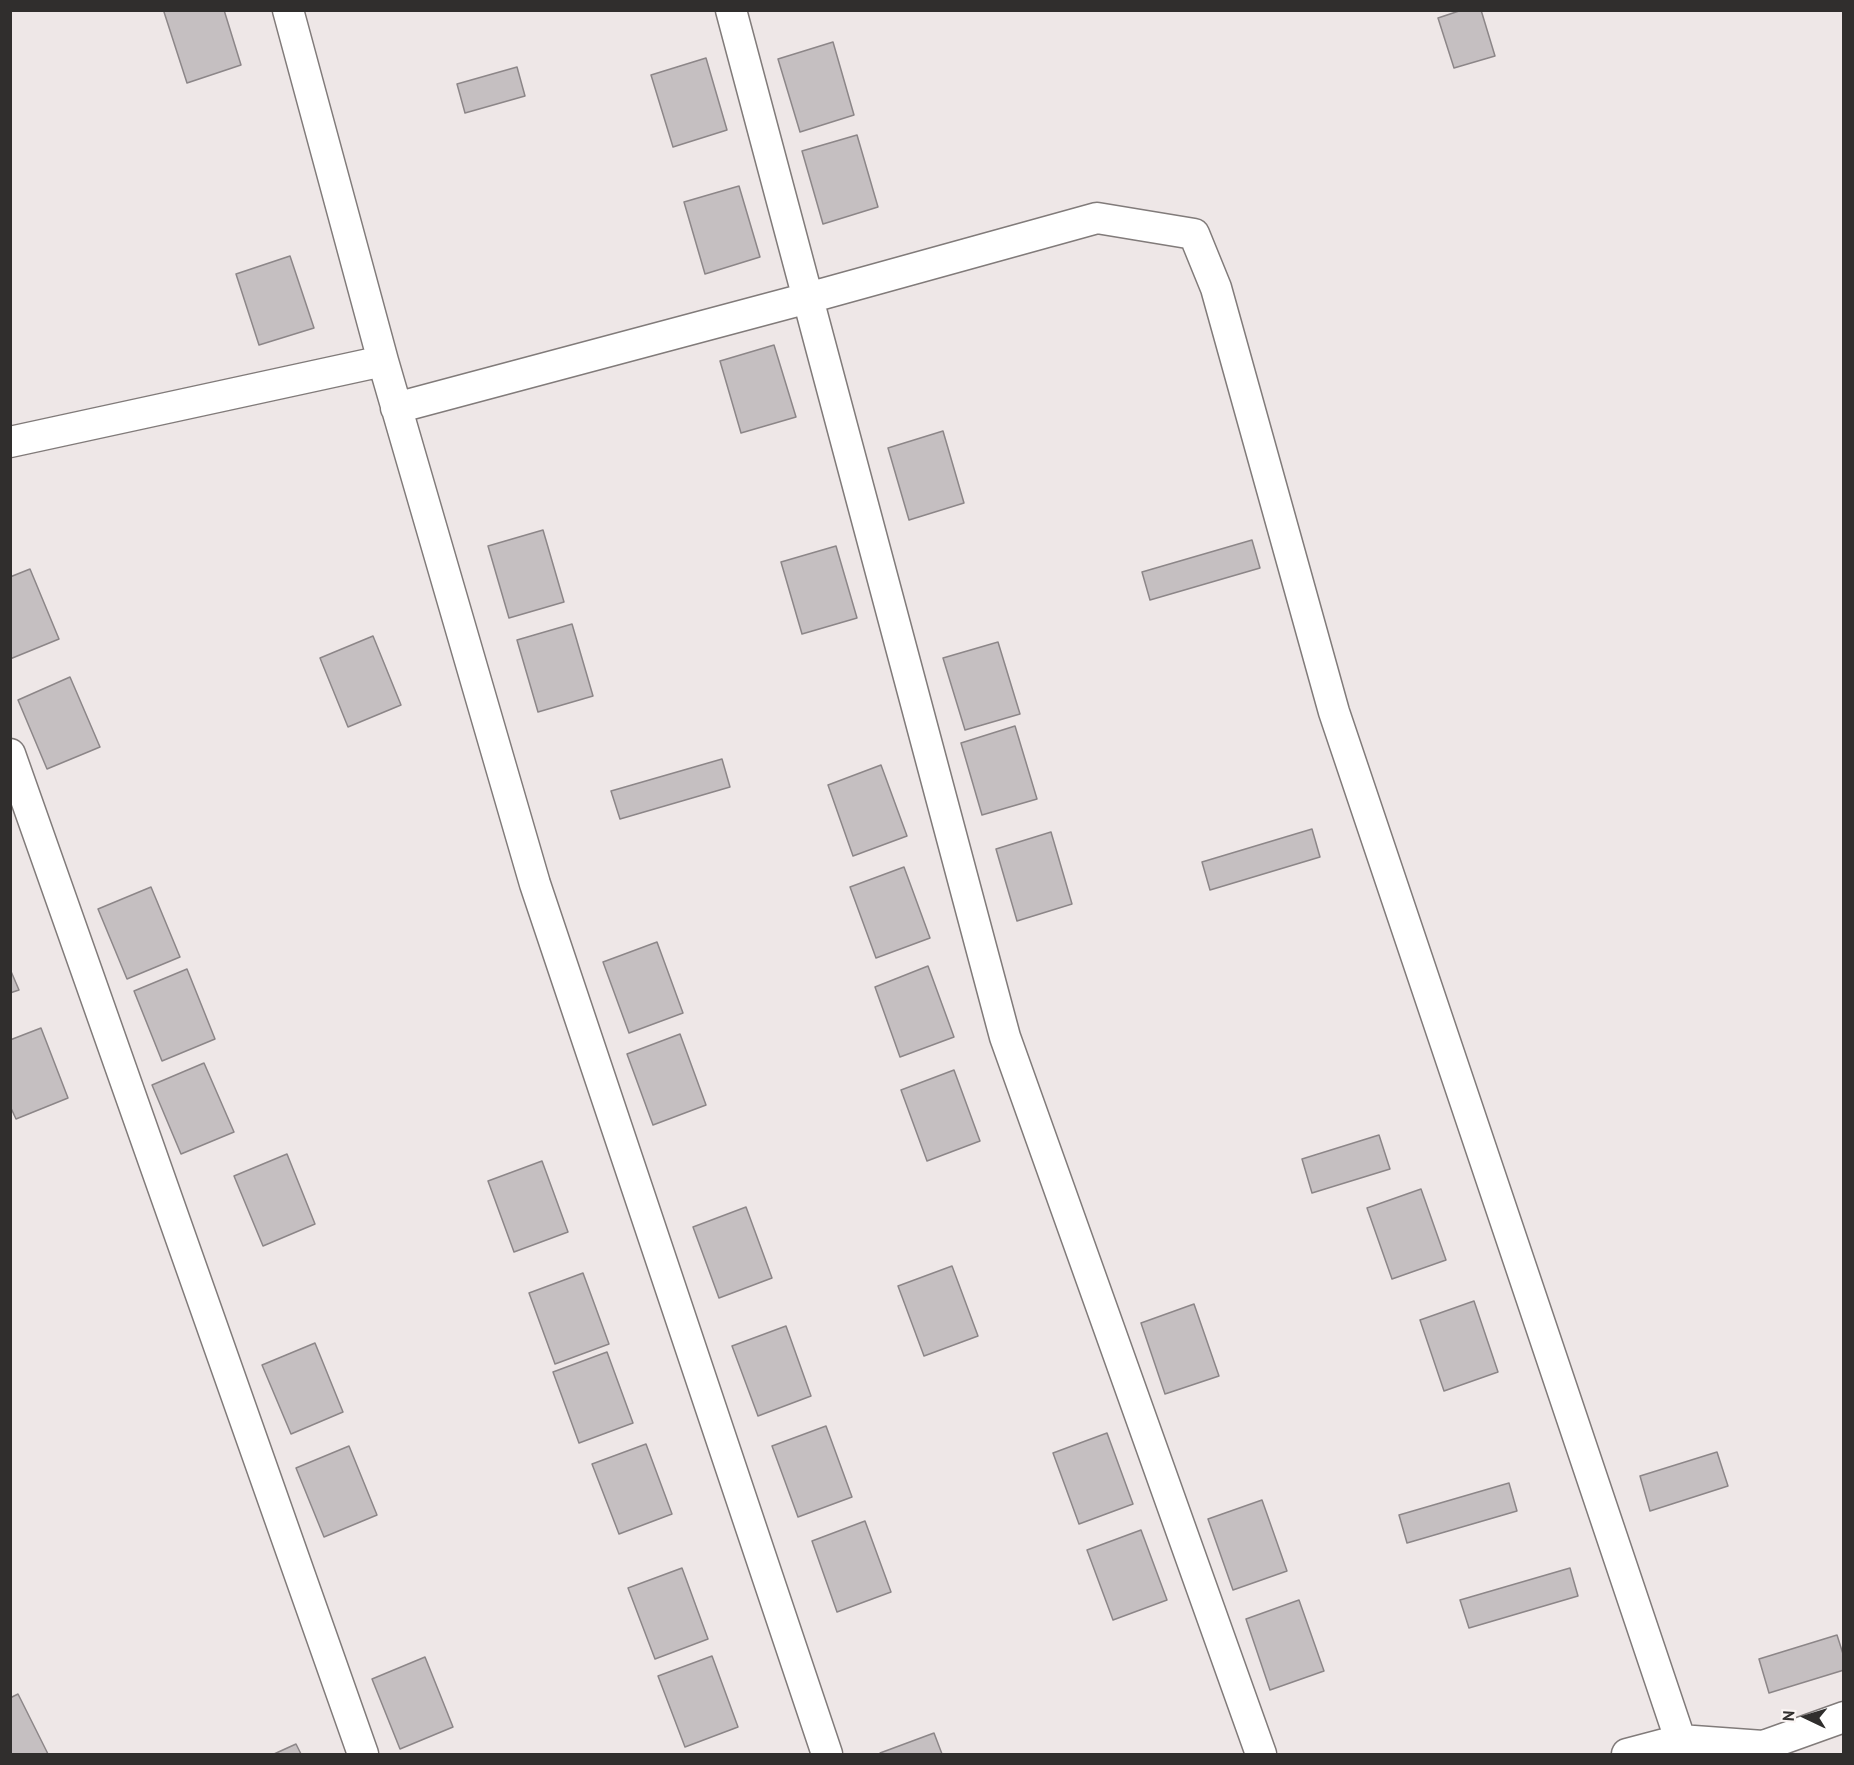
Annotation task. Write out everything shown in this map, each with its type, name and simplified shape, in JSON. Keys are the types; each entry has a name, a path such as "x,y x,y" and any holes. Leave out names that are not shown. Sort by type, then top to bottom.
{"street":[{"path":"288,10 396,408 535,884 827,1755"},
{"path":"731,10 1005,1037 1261,1755"},
{"path":"396,408 1097,218 1194,234 1216,288 1334,712 1682,1747"},
{"path":"10,442 383,361"},
{"path":"10,754 363,1755"},
{"path":"1627,1755 1682,1747 1763,1746 1844,1717"}],"building":[{"path":"167,10 224,10 241,65 187,83 164,12"},
{"path":"1462,10 1481,10 1495,56 1454,68 1438,18"},
{"path":"833,42 854,115 800,132 778,59"},
{"path":"706,58 727,130 673,147 651,75"},
{"path":"517,67 525,96 465,113 457,84"},
{"path":"857,135 878,207 823,224 802,151"},
{"path":"739,186 760,257 705,274 684,202"},
{"path":"290,256 314,328 259,345 236,274"},
{"path":"774,345 796,417 741,433 720,361"},
{"path":"943,431 964,503 909,520 888,448"},
{"path":"543,530 564,602 509,618 488,546"},
{"path":"1252,540 1260,568 1150,600 1142,572"},
{"path":"836,546 857,618 802,634 781,562"},
{"path":"30,569 59,639 10,659 10,577"},
{"path":"572,624 593,696 538,712 517,640"},
{"path":"373,636 401,705 348,727 320,658"},
{"path":"998,642 1020,714 965,730 943,658"},
{"path":"70,677 100,747 47,769 18,700"},
{"path":"1015,726 1037,799 982,815 961,743"},
{"path":"722,759 730,787 620,819 611,791"},
{"path":"881,765 907,836 853,856 828,785"},
{"path":"1312,829 1320,857 1210,890 1202,862"},
{"path":"1051,832 1072,904 1017,921 996,849"},
{"path":"904,867 930,938 876,958 850,887"},
{"path":"151,887 180,957 127,979 98,909"},
{"path":"657,942 683,1013 629,1033 603,962"},
{"path":"928,966 954,1037 900,1057 875,987"},
{"path":"10,969 19,990 10,993"},
{"path":"187,969 215,1039 162,1061 134,991"},
{"path":"41,1028 68,1098 16,1119 10,1106 10,1040"},
{"path":"680,1034 706,1105 653,1125 627,1054"},
{"path":"204,1063 234,1132 181,1154 152,1085"},
{"path":"954,1070 980,1141 927,1161 901,1090"},
{"path":"1379,1135 1390,1169 1312,1193 1302,1159"},
{"path":"287,1154 315,1224 263,1246 234,1176"},
{"path":"542,1161 568,1232 514,1252 488,1181"},
{"path":"1421,1189 1446,1260 1392,1279 1367,1208"},
{"path":"746,1207 772,1278 719,1298 693,1227"},
{"path":"952,1266 978,1336 924,1356 898,1286"},
{"path":"583,1273 609,1344 555,1364 529,1293"},
{"path":"1474,1301 1498,1372 1444,1391 1420,1320"},
{"path":"1194,1304 1219,1376 1165,1394 1141,1323"},
{"path":"786,1326 811,1396 758,1416 732,1346"},
{"path":"315,1343 343,1412 291,1434 262,1365"},
{"path":"607,1352 633,1423 579,1443 553,1372"},
{"path":"826,1426 852,1497 798,1517 772,1446"},
{"path":"1107,1433 1133,1504 1079,1524 1053,1453"},
{"path":"646,1444 672,1514 619,1534 592,1464"},
{"path":"349,1446 377,1515 324,1537 296,1468"},
{"path":"1717,1452 1728,1486 1650,1511 1640,1476"},
{"path":"1509,1483 1517,1511 1407,1543 1399,1515"},
{"path":"1262,1500 1287,1571 1233,1590 1208,1519"},
{"path":"865,1521 891,1592 837,1612 812,1541"},
{"path":"1141,1530 1167,1600 1113,1620 1087,1550"},
{"path":"682,1568 708,1639 655,1659 628,1588"},
{"path":"1570,1568 1578,1596 1469,1628 1460,1600"},
{"path":"1299,1600 1324,1671 1270,1690 1246,1619"},
{"path":"1837,1635 1844,1657 1844,1670 1769,1693 1759,1659"},
{"path":"712,1656 738,1727 685,1747 658,1676"},
{"path":"425,1657 453,1727 400,1749 372,1679"},
{"path":"18,1694 48,1754 10,1754 10,1698"},
{"path":"934,1733 942,1754 880,1753"},
{"path":"296,1744 301,1754 274,1754"}]}
